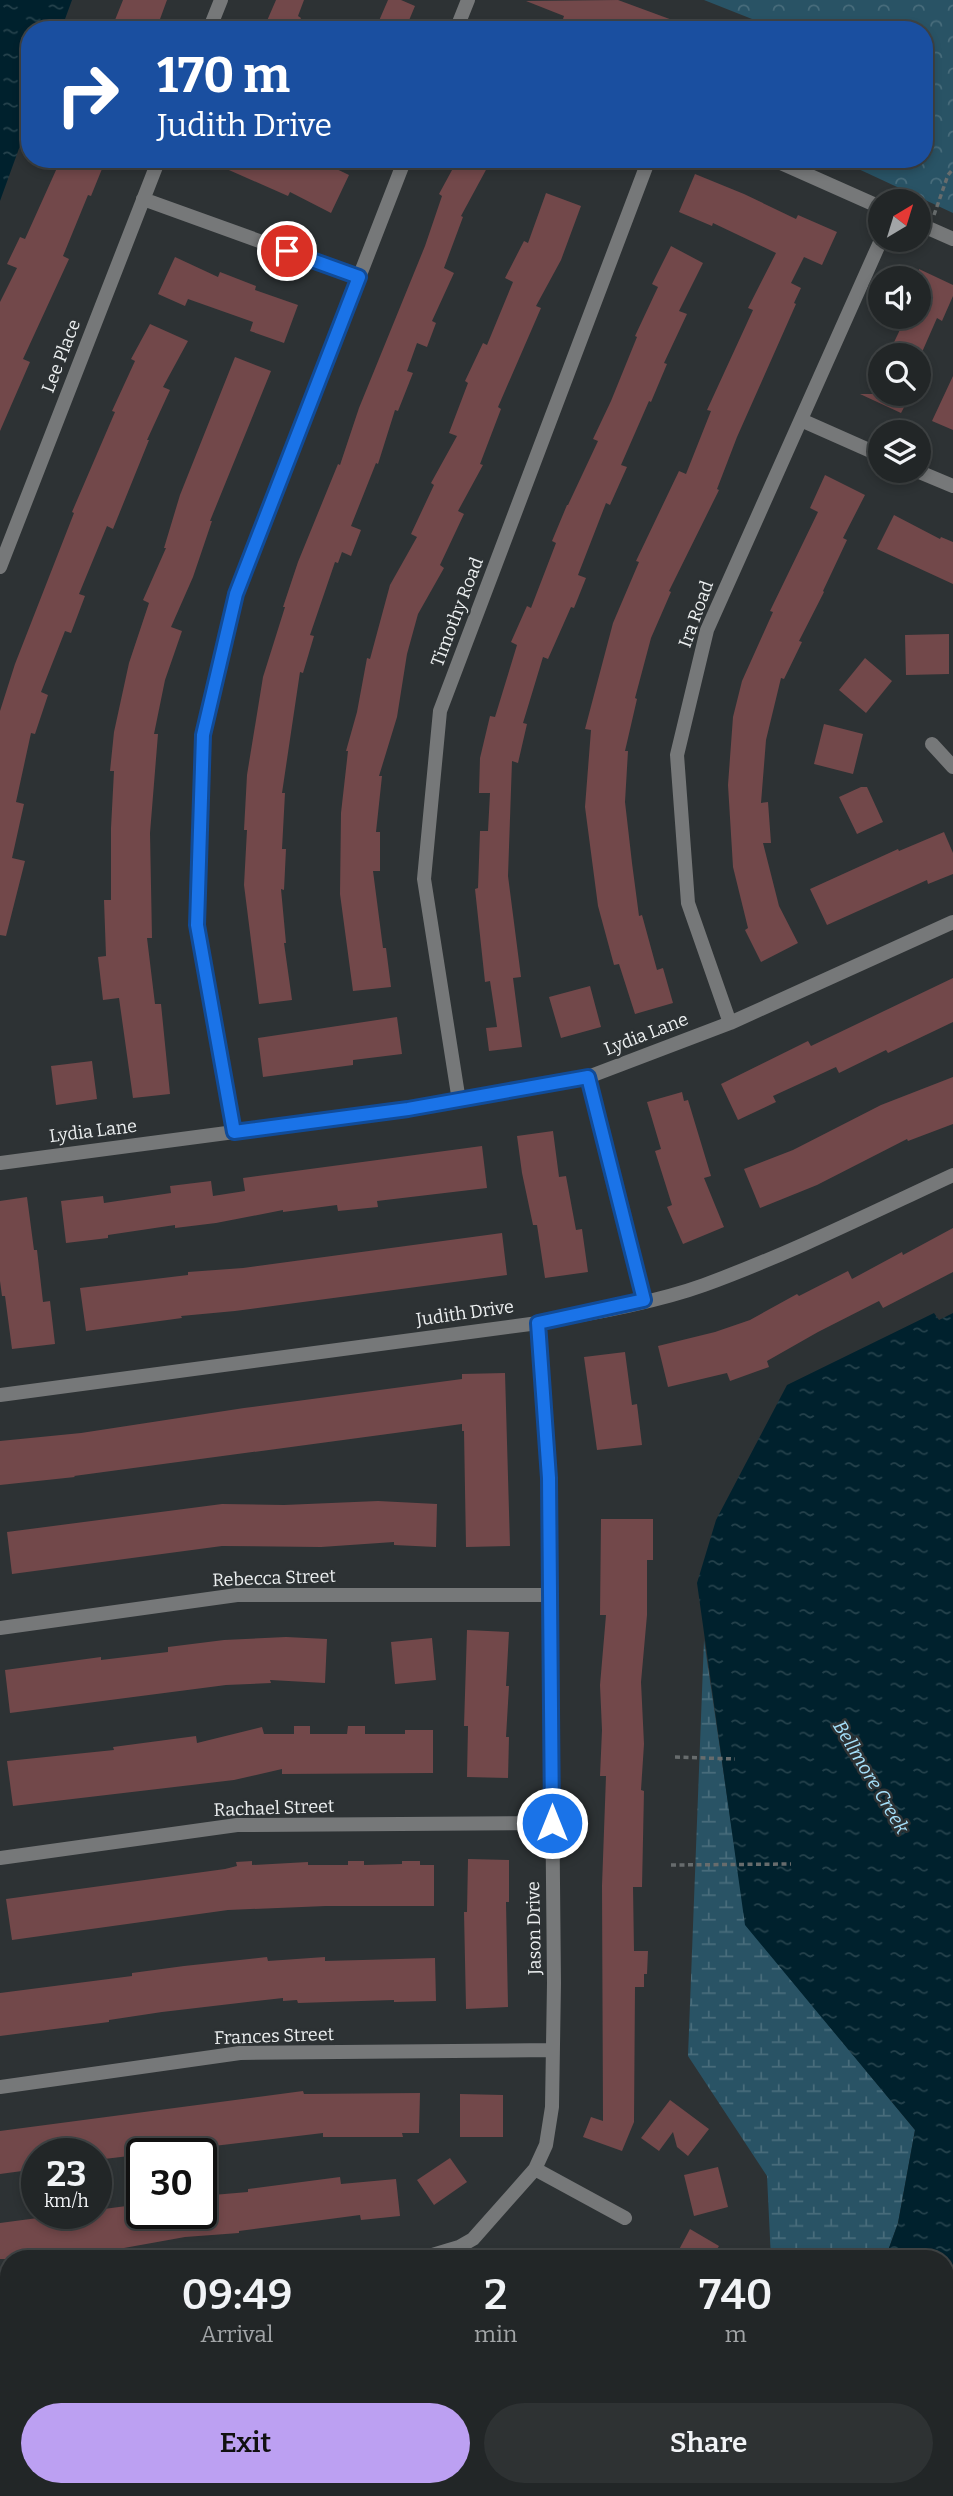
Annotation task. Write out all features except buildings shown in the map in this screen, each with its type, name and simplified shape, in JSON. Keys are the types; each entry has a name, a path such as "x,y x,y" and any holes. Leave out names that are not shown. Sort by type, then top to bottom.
{"street":[{"path":"213,21 221,0"},
{"path":"460,21 468,0"},
{"name":"Lee Place","path":"0,567 155,168"},
{"path":"234,1132 197,925 203,735 236,594 401,168"},
{"name":"Timothy Road","path":"460,1101 424,879 440,711 646,168"},
{"path":"792,168 868,202"},
{"path":"143,199 359,277"},
{"path":"931,229 953,239"},
{"name":"Ira Road","path":"730,1023 688,904 677,755 707,629 876,252"},
{"path":"801,420 868,450"},
{"path":"931,477 953,486"},
{"path":"932,744 953,767"},
{"name":"Lydia Lane","path":"0,1163 460,1101 588,1077 730,1023 953,922"},
{"path":"588,1077 644,1300"},
{"name":"Judith Drive","path":"0,1395 538,1323 644,1300 704,1285 953,1175"},
{"name":"Jason Drive","path":"449,2250 473,2239 535,2169 546,2145 552,2107 554,1983 549,1478 538,1323"},
{"name":"Rebecca Street","path":"0,1628 237,1595 551,1595"},
{"name":"Rachael Street","path":"0,1858 237,1825 552,1823"},
{"name":"Frances Street","path":"0,2087 240,2053 552,2050"},
{"path":"535,2169 625,2218"}],"path":[{"path":"931,212 953,169"},
{"path":"675,1757 735,1759"},
{"path":"671,1866 791,1864"}],"green space":[{"path":"704,0 953,0 953,213 931,203 931,189 901,189 856,168 933,168 933,21 757,21"},
{"path":"704,1640 746,1925 915,2130 898,2223 888,2250 771,2250 767,2176 688,2056"}],"water":[{"path":"0,0 72,0 64,21 21,21 21,143 0,201"},
{"name":"Bellmore Creek","path":"934,1313 939,1320 953,1313 953,2250 888,2250 898,2223 915,2130 745,1925 697,1583 716,1520 787,1385"}],"route":[{"path":"287,251 359,277 236,594 203,735 197,925 234,1132 460,1101 588,1077 644,1300 538,1323 549,1478 552,1823"}]}
